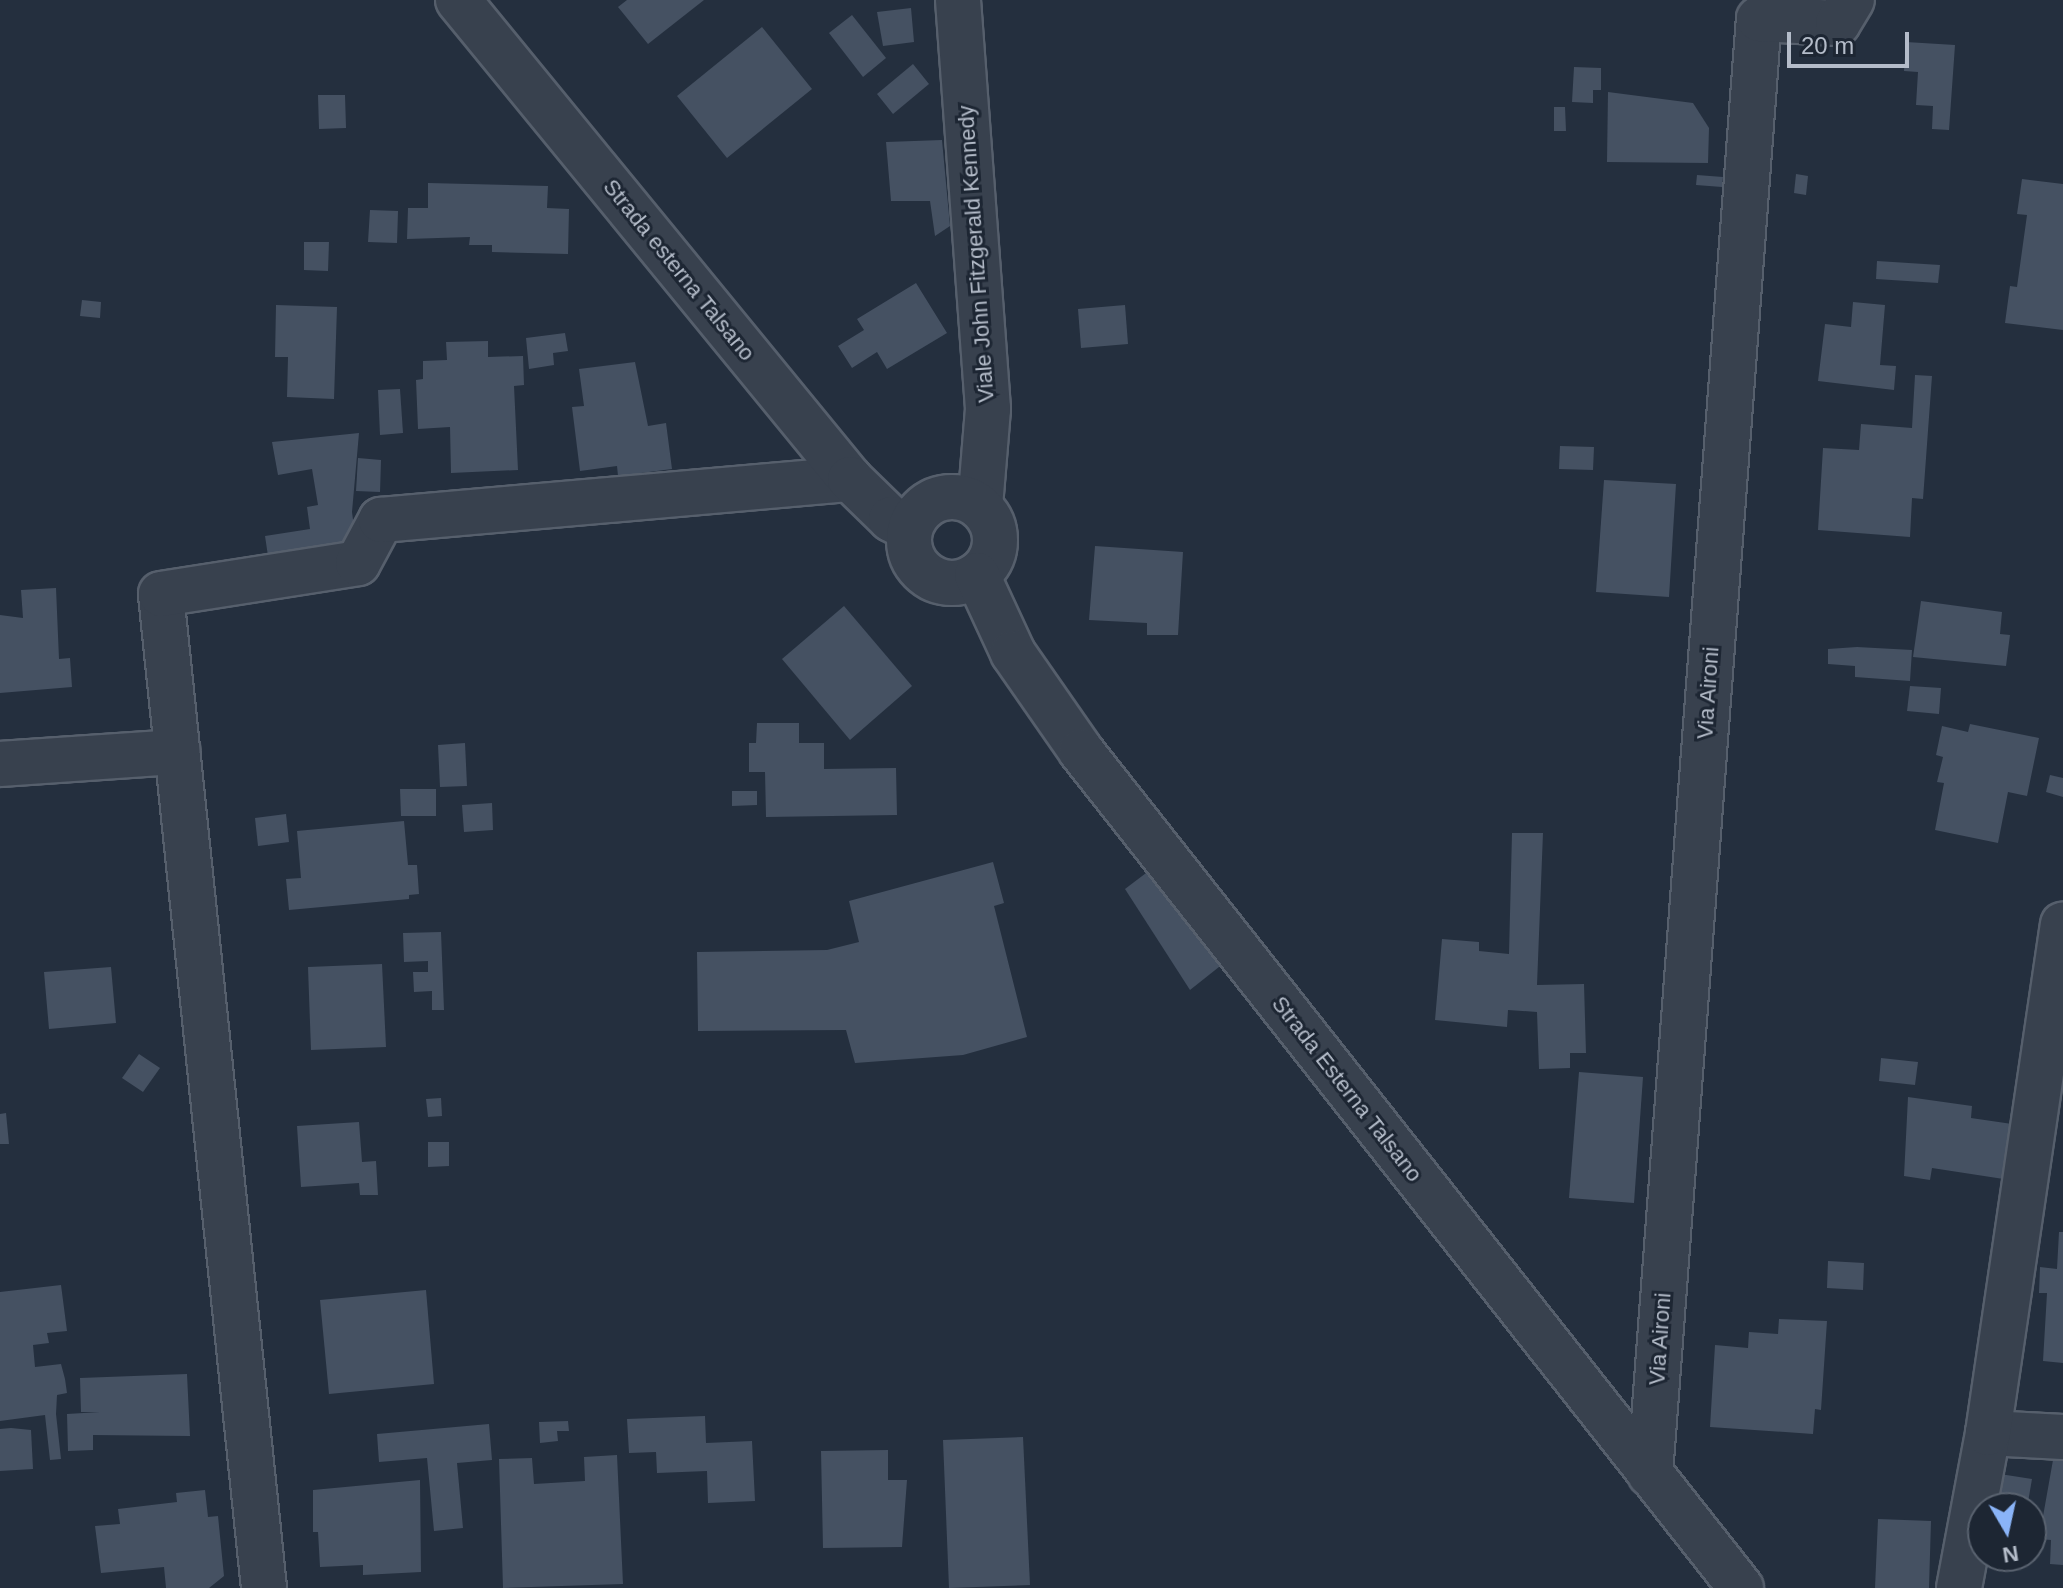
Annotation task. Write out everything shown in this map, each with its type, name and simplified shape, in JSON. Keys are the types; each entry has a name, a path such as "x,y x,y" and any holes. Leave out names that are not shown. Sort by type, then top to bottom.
{"street":[{"name":"Strada esterna Talsano","path":"458,0 850,479 891,519 910,529"},
{"name":"Viale John Fitzgerald Kennedy","path":"958,0 988,409 980,507"},
{"name":"Via Aironi","path":"1650,1474 1759,19 1838,23 1852,0"},
{"path":"264,1588 161,594 358,563 381,520 850,479"},
{"path":"953,496 980,507 995,542 987,566 977,575 955,583 922,572 910,552 910,529 926,505 939,498 953,496"},
{"name":"Strada Esterna Talsano","path":"977,575 1013,653 1081,751 1741,1588"},
{"path":"0,764 178,752"},
{"path":"1959,1588 1988,1433 2063,924"},
{"path":"1988,1433 2063,1437"}],"building":[{"path":"627,0 704,0 648,44 618,7"},
{"path":"911,8 914,42 883,46 877,12"},
{"path":"852,15 886,58 863,77 829,33"},
{"path":"762,27 812,89 727,158 677,96"},
{"path":"1906,42 1955,45 1949,130 1932,129 1933,106 1916,105 1918,72 1904,71"},
{"path":"913,64 929,84 893,114 877,94"},
{"path":"1574,67 1601,68 1601,90 1593,90 1593,103 1572,102"},
{"path":"1608,92 1693,103 1709,128 1708,163 1607,162"},
{"path":"318,95 345,95 346,128 319,129"},
{"path":"1554,107 1565,107 1566,131 1554,131"},
{"path":"942,140 950,226 935,236 930,201 891,201 886,142"},
{"path":"1796,174 1808,176 1806,195 1794,193"},
{"path":"1697,175 1723,177 1722,187 1696,185"},
{"path":"2022,179 2063,184 2063,330 2005,323 2010,286 2017,287 2027,215 2017,214"},
{"path":"428,183 548,186 547,208 569,209 568,254 492,252 492,245 469,245 470,237 407,239 408,208 428,208"},
{"path":"370,210 398,211 397,243 368,242"},
{"path":"304,242 329,242 328,271 304,270"},
{"path":"1877,261 1940,265 1938,283 1876,279"},
{"path":"916,283 947,333 887,369 877,352 852,368 838,346 864,330 857,319"},
{"path":"82,300 101,302 100,318 80,316"},
{"path":"1853,302 1885,305 1880,365 1896,366 1894,390 1818,381 1825,324 1851,327"},
{"path":"276,305 337,307 334,399 287,397 288,357 275,357"},
{"path":"1125,305 1128,344 1081,348 1078,309"},
{"path":"565,333 568,351 553,353 554,365 529,369 526,338"},
{"path":"488,341 488,357 523,356 524,385 514,386 518,470 451,473 450,427 418,429 416,380 423,379 423,361 447,360 446,342"},
{"path":"635,362 648,426 666,423 672,469 618,476 617,466 580,471 572,407 584,406 579,369"},
{"path":"1915,375 1932,376 1923,499 1912,498 1910,537 1818,530 1823,448 1859,450 1861,424 1912,428"},
{"path":"400,389 403,433 380,435 378,390"},
{"path":"359,433 352,512 356,542 268,556 265,536 310,529 307,507 318,505 312,469 278,475 272,442"},
{"path":"1560,446 1594,447 1593,470 1559,469"},
{"path":"358,458 381,460 380,492 356,491"},
{"path":"1604,480 1676,484 1669,597 1596,592"},
{"path":"1095,546 1183,552 1178,635 1147,635 1147,623 1089,620"},
{"path":"56,588 59,659 70,658 72,687 0,693 0,615 23,618 21,590"},
{"path":"1921,601 2002,612 2000,634 2010,635 2006,666 1913,657"},
{"path":"844,606 912,686 850,740 782,659"},
{"path":"1828,649 1912,650 1910,681 1855,677 1855,666 1828,664"},
{"path":"1910,686 1941,688 1939,714 1907,711"},
{"path":"757,723 799,723 799,743 824,743 824,769 896,768 897,815 766,817 765,772 749,772 749,743 756,743"},
{"path":"1970,724 2039,738 2027,796 2008,792 1998,843 1935,830 1944,783 1937,782 1943,757 1936,755 1942,726 1968,732"},
{"path":"465,743 467,786 440,787 438,745"},
{"path":"2050,775 2063,778 2063,797 2046,792"},
{"path":"400,789 436,789 436,816 401,816"},
{"path":"732,791 757,791 757,805 732,806"},
{"path":"492,803 493,830 464,832 462,805"},
{"path":"286,814 289,842 258,846 255,818"},
{"path":"404,821 408,865 417,865 419,894 409,895 409,899 289,910 286,879 301,878 297,831"},
{"path":"1512,833 1543,833 1537,985 1584,984 1586,1053 1570,1053 1570,1068 1539,1069 1537,1012 1508,1010 1507,1027 1435,1020 1442,939 1479,942 1479,951 1509,954"},
{"path":"993,862 1004,903 994,906 1027,1037 963,1055 855,1063 846,1030 698,1031 697,952 827,950 859,942 849,901"},
{"path":"1150,870 1224,963 1190,990 1125,889"},
{"path":"441,932 444,1010 432,1010 432,991 414,992 413,972 428,972 428,961 404,962 403,933"},
{"path":"382,964 386,1047 311,1050 308,967"},
{"path":"111,967 116,1023 49,1029 44,972"},
{"path":"139,1054 160,1068 143,1092 122,1078"},
{"path":"1881,1058 1918,1062 1915,1085 1879,1081"},
{"path":"1579,1072 1643,1077 1634,1203 1569,1198"},
{"path":"1908,1097 1972,1106 1971,1118 2019,1125 2010,1180 1932,1168 1930,1180 1904,1176"},
{"path":"441,1098 442,1116 428,1117 426,1099"},
{"path":"6,1113 9,1144 0,1144 0,1114"},
{"path":"359,1122 362,1162 376,1161 378,1195 360,1195 359,1183 301,1187 297,1126"},
{"path":"428,1142 449,1142 449,1166 428,1167"},
{"path":"2059,1232 2063,1232 2063,1363 2043,1361 2047,1293 2039,1293 2040,1267 2057,1269"},
{"path":"1828,1261 1864,1263 1863,1290 1827,1288"},
{"path":"61,1285 67,1331 47,1333 49,1343 33,1345 35,1367 61,1364 65,1379 67,1393 57,1395 56,1414 61,1459 50,1460 45,1415 0,1421 0,1292"},
{"path":"426,1290 434,1384 329,1394 320,1300"},
{"path":"1779,1319 1827,1321 1821,1410 1815,1409 1813,1434 1710,1427 1715,1345 1748,1348 1749,1332 1778,1334"},
{"path":"187,1374 190,1436 93,1435 93,1450 68,1451 67,1414 100,1412 81,1412 80,1378"},
{"path":"705,1416 706,1443 752,1441 755,1501 708,1503 707,1471 657,1473 656,1452 629,1453 627,1419"},
{"path":"568,1421 569,1431 557,1431 558,1441 540,1443 539,1422"},
{"path":"489,1424 492,1460 457,1463 463,1528 434,1531 427,1458 379,1462 377,1434"},
{"path":"0,1429 31,1430 33,1469 0,1471"},
{"path":"1023,1437 1030,1585 949,1588 943,1440"},
{"path":"888,1450 888,1480 907,1480 902,1547 823,1548 821,1451"},
{"path":"617,1455 623,1584 503,1588 499,1459 532,1458 534,1484 585,1481 584,1457"},
{"path":"2053,1460 2063,1461 2063,1565 2050,1564 2047,1494"},
{"path":"2000,1474 2032,1479 2030,1492 1997,1492"},
{"path":"420,1480 421,1572 363,1575 363,1565 320,1567 318,1532 313,1532 313,1490"},
{"path":"205,1490 208,1517 218,1516 224,1576 209,1588 166,1588 164,1567 101,1573 95,1526 120,1524 118,1509 177,1502 176,1493"},
{"path":"1878,1519 1931,1521 1929,1588 1875,1588"}]}
